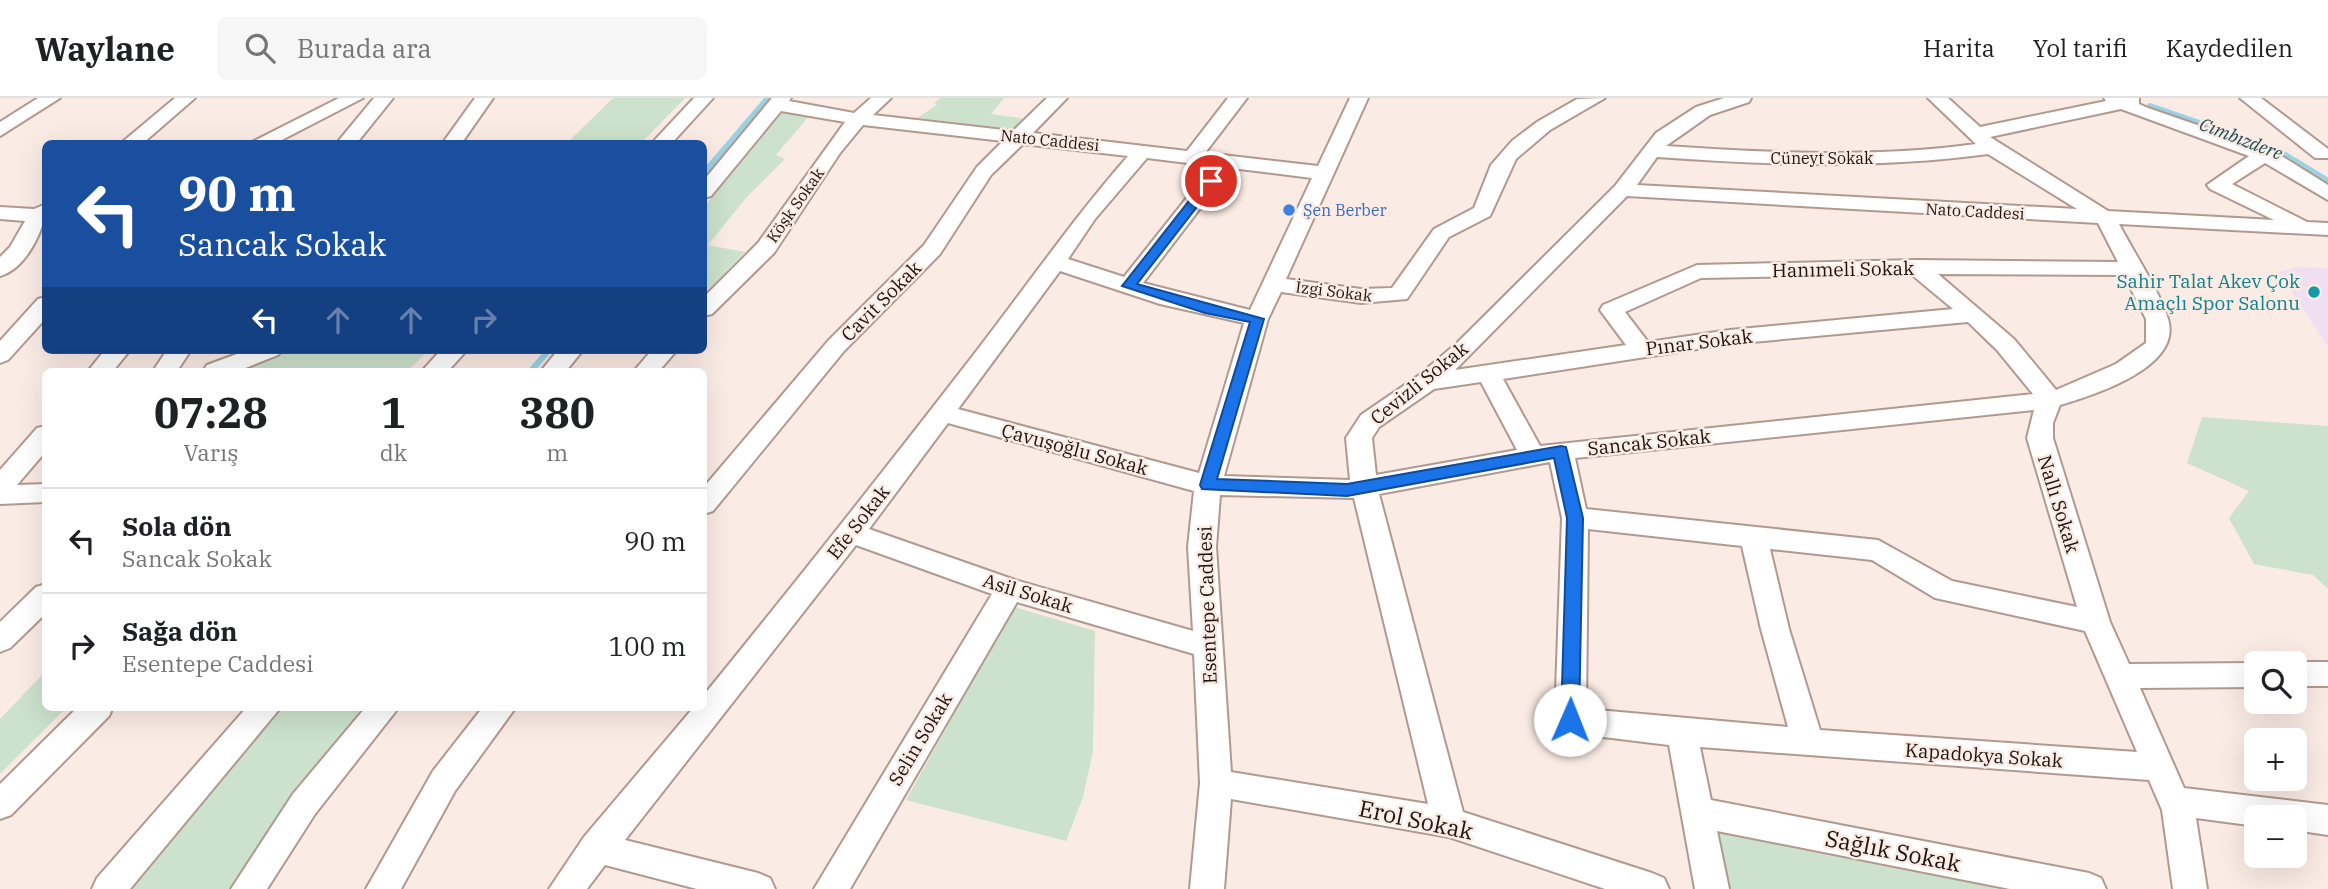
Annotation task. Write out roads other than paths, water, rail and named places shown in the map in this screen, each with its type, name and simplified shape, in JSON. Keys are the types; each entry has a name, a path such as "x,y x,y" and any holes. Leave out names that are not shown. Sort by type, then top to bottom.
{"street":[{"path":"0,130 51,98"},
{"path":"134,140 186,98"},
{"path":"265,140 354,98"},
{"path":"348,140 384,98"},
{"path":"454,140 484,98"},
{"path":"664,140 704,98"},
{"name":"Köşk Sokak","path":"707,306 764,250 823,165 859,119 882,98"},
{"name":"Cavit Sokak","path":"707,500 836,346 932,249 984,171 1058,98"},
{"path":"1194,155 1238,98"},
{"name":"Esentepe Caddesi","path":"1207,889 1216,783 1202,547 1208,485 1258,319 1359,98"},
{"name":"İzgi Sokak","path":"1272,284 1361,296 1399,293 1441,233 1483,212 1494,179 1516,148 1567,111 1596,98"},
{"name":"Cevizli Sokak","path":"1449,822 1364,487 1359,447 1363,428 1427,382 1465,348 1622,190 1652,151 1683,122 1720,103 1742,98"},
{"path":"1916,267 1973,314 2025,364 2050,400 2076,393 2137,361 2156,346 2157,319 2106,218 1984,141 1937,98"},
{"path":"2144,98 2318,156"},
{"name":"Cüneyt Sokak","path":"1652,151 1845,159 1928,156 2117,100 2144,98"},
{"path":"2249,98 2318,156 2328,175"},
{"path":"2117,100 2174,125 2264,155 2328,194"},
{"path":"707,189 791,102"},
{"name":"Nato Caddesi","path":"791,102 859,119 1194,155 1324,173"},
{"path":"302,140 327,111"},
{"name":"Efe Sokak","path":"707,711 851,533 1056,262 1087,215 1144,150"},
{"path":"2264,155 2217,185 2319,228"},
{"path":"1129,286 1227,160"},
{"name":"Nato Caddesi","path":"1622,190 2319,228"},
{"path":"0,213 42,213"},
{"path":"0,269 42,213"},
{"path":"10,254 42,241"},
{"path":"1056,262 1210,310 1258,319"},
{"name":"Hanımeli Sokak","path":"1641,349 1611,310 1697,272 1916,267 2133,269"},
{"path":"0,355 42,308"},
{"name":"Pınar Sokak","path":"1427,382 1730,337 1973,314"},
{"path":"103,368 115,354"},
{"path":"223,368 260,354"},
{"path":"437,368 451,354"},
{"path":"555,368 567,354"},
{"path":"649,368 661,354"},
{"path":"1488,373 1546,453"},
{"name":"Sancak Sokak","path":"1208,485 1322,490 1364,487 1546,453 2050,400"},
{"name":"Nallı Sokak","path":"2050,400 2041,423 2040,439 2096,622 2174,801 2184,838 2190,889"},
{"name":"Çavuşoğlu Sokak","path":"942,413 1208,485"},
{"path":"0,486 42,439"},
{"name":"Kapadokya Sokak","path":"1546,453 1575,518 1570,720 1682,733 2160,767"},
{"path":"0,495 42,494"},
{"path":"1575,518 1878,550 1945,590 2096,622"},
{"name":"Asil Sokak","path":"851,533 1010,589 1208,648"},
{"path":"1753,535 1775,629 1808,742"},
{"name":"Selin Sokak","path":"831,889 1010,589"},
{"path":"0,640 42,599"},
{"path":"2307,674 2328,674"},
{"path":"2119,676 2244,675"},
{"path":"0,805 94,711"},
{"path":"109,889 263,711"},
{"path":"248,889 304,804 381,711"},
{"path":"383,889 444,781 497,711"},
{"name":"Efe Sokak","path":"566,889 707,711"},
{"path":"1682,733 1712,889"},
{"name":"Erol Sokak","path":"1216,783 1449,822 1652,889"},
{"path":"2174,801 2328,820"},
{"name":"Sağlık Sokak","path":"1697,813 2089,889"},
{"path":"596,848 758,889"}],"waterway":[{"path":"707,169 768,98"},
{"name":"Cımbızdere","path":"2150,106 2277,150 2328,181"},
{"path":"534,368 546,354"}],"place":[{"name":"Şen Berber","path":"1289,210"},
{"name":"Sahir Talat Akev Çok Amaçlı Spor Salonu","path":"2314,292"}]}
